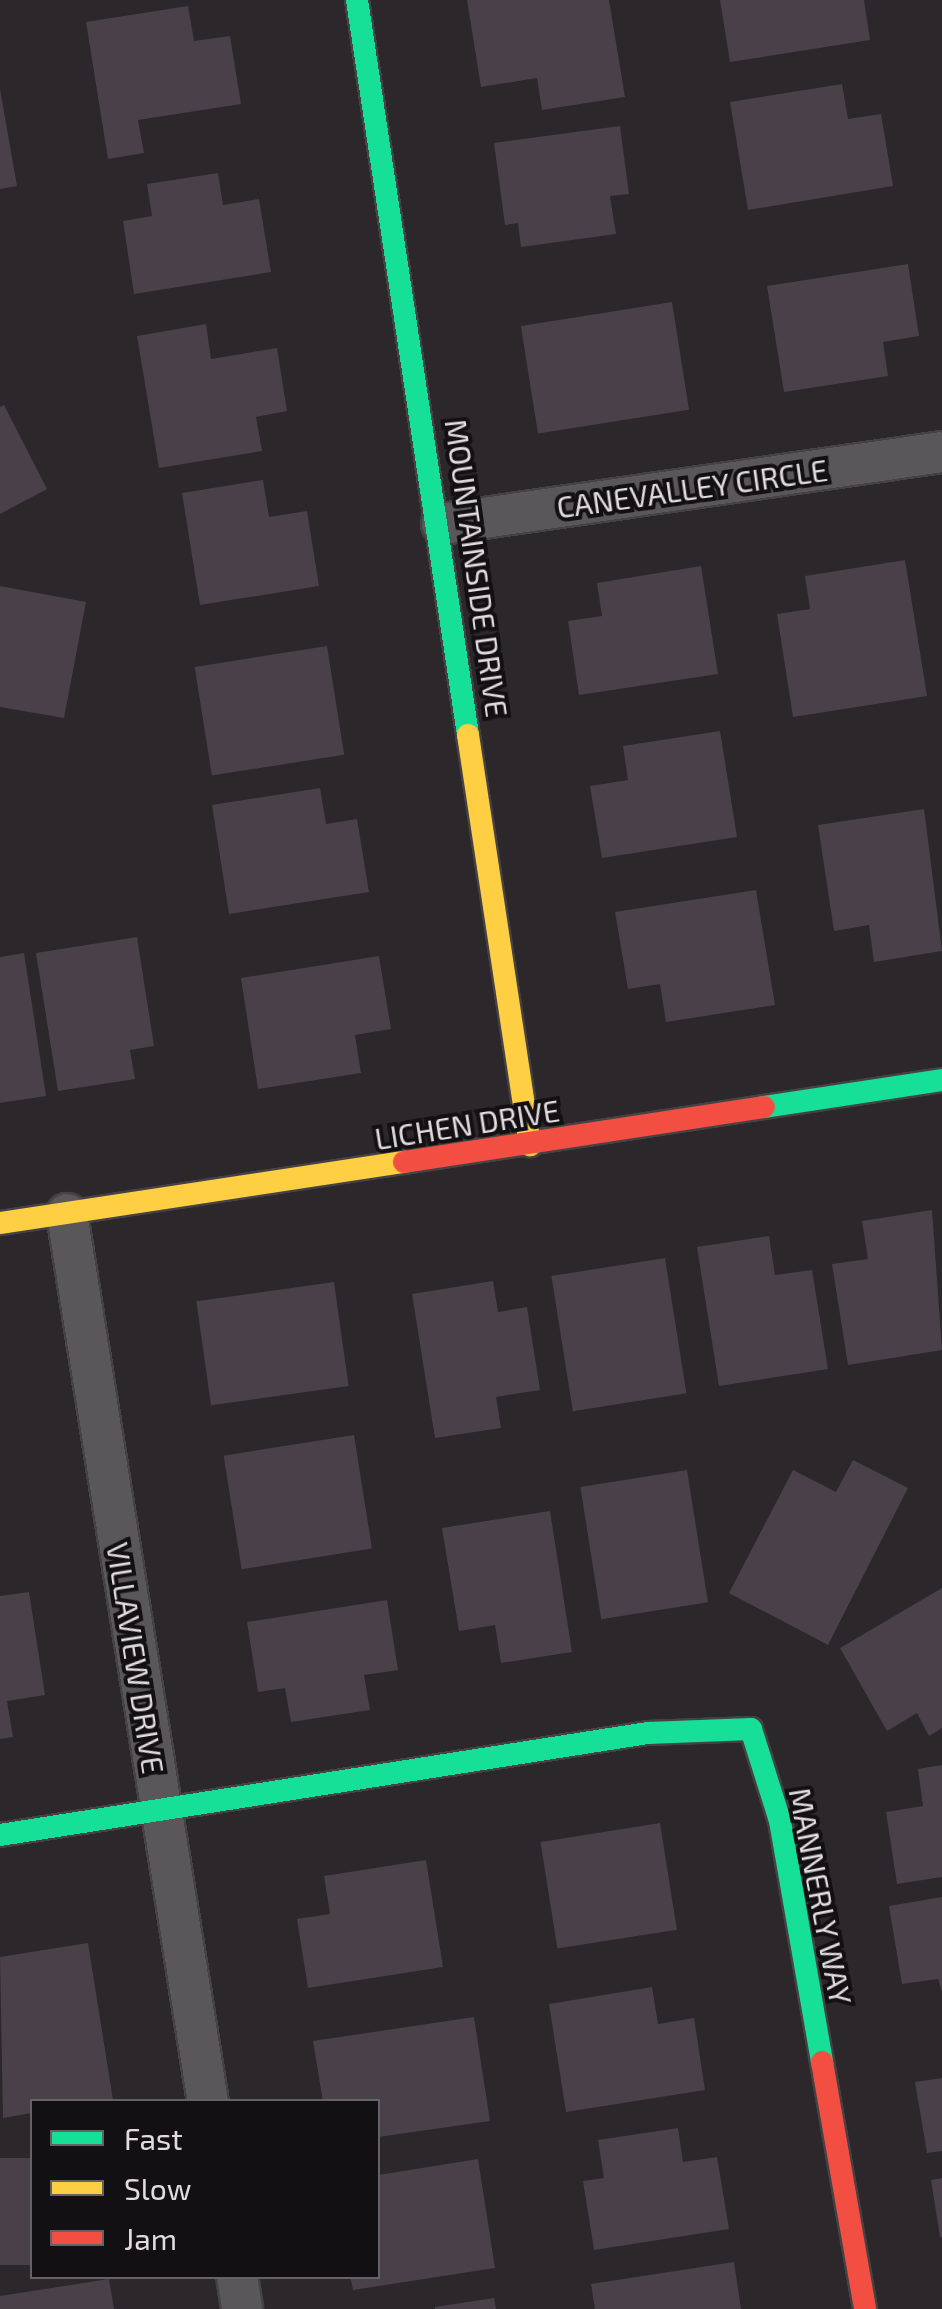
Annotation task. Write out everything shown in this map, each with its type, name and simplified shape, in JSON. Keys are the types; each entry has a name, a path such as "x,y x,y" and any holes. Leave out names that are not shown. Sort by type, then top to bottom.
{"street":[{"name":"MOUNTAINSIDE DRIVE","path":"357,0 442,524 530,1145"},
{"name":"CANEVALLEY CIRCLE","path":"442,524 942,452"},
{"name":"LICHEN DRIVE","path":"0,1222 942,1080"},
{"name":"VILLAVIEW DRIVE","path":"67,1214 208,2099"},
{"name":"MANNERLY WAY","path":"161,1814 648,1733 751,1729 780,1821 864,2309"},
{"path":"0,1835 161,1814"},
{"path":"237,2279 242,2309"}],"building":[{"path":"467,0 609,0 625,97 542,110 537,78 481,87"},
{"path":"720,0 864,0 870,40 730,62"},
{"path":"188,6 194,41 230,36 241,104 138,120 144,153 108,159 86,22"},
{"path":"842,84 848,119 881,114 893,186 748,210 730,102"},
{"path":"0,89 17,186 0,189"},
{"path":"620,126 629,194 610,196 616,234 521,247 518,223 505,225 494,143"},
{"path":"218,173 223,205 259,199 271,272 134,294 123,221 152,216 147,184"},
{"path":"908,264 919,336 883,342 888,376 784,392 767,286"},
{"path":"672,302 689,410 538,434 521,326"},
{"path":"206,324 211,359 277,348 287,411 256,417 262,451 159,468 137,336"},
{"path":"4,405 47,489 0,514 0,407"},
{"path":"263,480 269,517 307,511 319,586 200,605 182,493"},
{"path":"905,560 927,696 793,717 777,614 810,609 805,576"},
{"path":"701,566 718,674 579,695 568,621 602,616 597,583"},
{"path":"0,586 86,602 64,718 0,707"},
{"path":"327,646 344,755 212,776 195,667"},
{"path":"720,731 737,837 602,858 590,786 628,780 623,746"},
{"path":"320,788 326,824 357,819 369,892 229,914 212,805"},
{"path":"924,809 942,951 874,962 869,925 834,931 818,825"},
{"path":"756,890 775,1005 666,1022 660,984 628,989 615,912"},
{"path":"137,937 154,1046 130,1050 135,1079 58,1091 36,953"},
{"path":"24,953 46,1096 0,1103 0,957"},
{"path":"379,956 391,1029 355,1035 361,1073 258,1089 241,978"},
{"path":"932,1210 942,1350 848,1365 832,1264 868,1259 862,1221"},
{"path":"769,1236 775,1275 812,1270 828,1369 719,1386 697,1247"},
{"path":"665,1258 686,1393 573,1411 551,1276"},
{"path":"493,1281 498,1312 527,1307 540,1390 496,1397 501,1428 435,1438 412,1294"},
{"path":"334,1282 349,1386 211,1405 196,1301"},
{"path":"354,1435 372,1549 242,1569 224,1456"},
{"path":"853,1460 908,1488 828,1645 729,1593 793,1470 836,1492"},
{"path":"687,1470 708,1602 601,1619 580,1487"},
{"path":"550,1511 572,1652 501,1663 495,1625 459,1631 442,1528"},
{"path":"942,1588 942,1728 929,1736 917,1713 887,1731 840,1648"},
{"path":"29,1592 45,1695 7,1701 13,1737 0,1739 0,1596"},
{"path":"387,1600 398,1670 364,1675 370,1710 291,1722 285,1688 258,1692 247,1622"},
{"path":"942,1765 942,1877 897,1884 886,1812 923,1806 918,1769"},
{"path":"660,1823 677,1930 557,1949 540,1842"},
{"path":"426,1860 443,1967 308,1988 297,1919 330,1914 324,1876"},
{"path":"942,1897 942,1992 938,1979 902,1984 889,1906"},
{"path":"88,1943 113,2099 30,2099 30,2113 3,2118 0,1957"},
{"path":"652,1987 658,2024 694,2018 705,2090 566,2112 549,2004"},
{"path":"474,2017 490,2121 380,2137 380,2099 323,2099 313,2041"},
{"path":"942,2078 942,2151 927,2153 915,2082"},
{"path":"678,2128 683,2162 717,2157 729,2229 594,2250 583,2181 604,2178 598,2140"},
{"path":"0,2158 30,2158 30,2265 0,2265"},
{"path":"478,2159 495,2268 353,2290 351,2279 380,2279 380,2175"},
{"path":"942,2178 942,2237 940,2237 931,2180"},
{"path":"734,2262 741,2309 595,2309 591,2284"},
{"path":"109,2279 114,2309 0,2309 0,2296"},
{"path":"494,2298 496,2309 435,2309 435,2307"}],"traffic: fast":[{"path":"357,0 468,735"},
{"path":"764,1107 942,1080"},
{"path":"0,1835 648,1733 751,1729 780,1821 822,2062"}],"traffic: slow":[{"path":"468,735 530,1145"},
{"path":"0,1223 404,1162"}],"traffic: jam":[{"path":"404,1162 764,1107"},
{"path":"822,2062 865,2309"}]}
